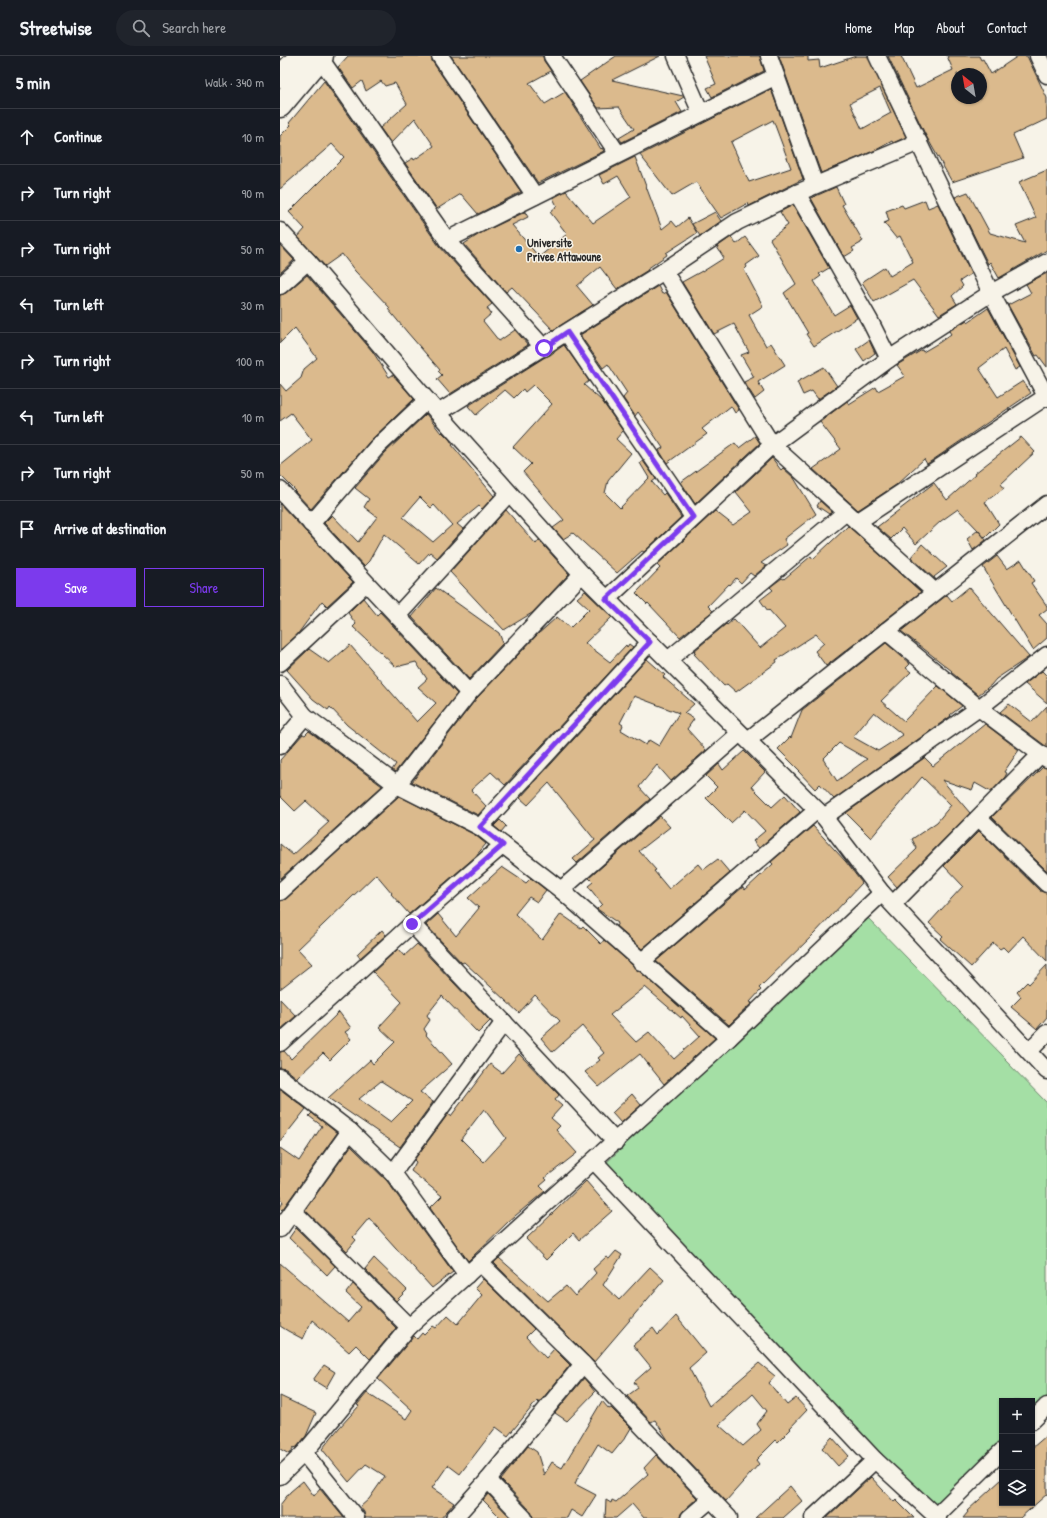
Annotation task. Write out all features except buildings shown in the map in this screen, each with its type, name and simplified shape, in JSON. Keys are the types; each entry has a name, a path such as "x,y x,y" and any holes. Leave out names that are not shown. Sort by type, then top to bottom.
{"main road":[{"path":"280,77 314,57"},
{"path":"280,106 314,57"}],"street":[{"path":"440,56 535,196"},
{"path":"552,56 618,154"},
{"path":"676,56 701,113"},
{"path":"769,56 815,185"},
{"path":"668,660 851,517 1047,397 991,293 877,56"},
{"path":"1038,56 1047,75"},
{"path":"314,57 447,240 544,348"},
{"path":"447,240 776,76"},
{"path":"438,413 664,272 737,222 815,185 919,142"},
{"path":"797,193 890,359"},
{"path":"280,231 308,261 438,413 582,574 821,813 888,898 1047,1071"},
{"path":"280,286 308,261"},
{"path":"606,599 772,445 890,359 991,293 1047,262"},
{"path":"664,272 772,445 935,592"},
{"path":"567,332 693,517"},
{"path":"311,524 377,447 428,400"},
{"path":"280,490 469,693"},
{"path":"397,616 509,492"},
{"path":"561,890 744,737 886,631 1047,504"},
{"path":"280,892 397,785 469,693 582,574"},
{"path":"280,663 366,583"},
{"path":"280,1476 304,1453 409,1327 616,1142 729,1038 978,818 1044,757 979,708 886,631"},
{"path":"480,827 650,642"},
{"path":"641,962 821,813 979,708 1047,655"},
{"path":"280,684 305,716 397,785 480,827 561,890 729,1038"},
{"path":"280,746 305,716"},
{"path":"978,818 1047,884"},
{"path":"280,1043 412,924 503,845"},
{"path":"412,924 616,1142"},
{"path":"393,1173 504,1022"},
{"path":"1029,1051 1047,1033"},
{"path":"280,1077 350,1131 393,1173 467,1275"},
{"path":"280,1229 350,1131"},
{"path":"594,1161 875,1460 937,1517 999,1454"},
{"path":"293,1211 409,1327"},
{"path":"480,1264 583,1364 729,1518"},
{"path":"454,1518 488,1480 583,1364"},
{"path":"1035,1418 1047,1406"},
{"path":"304,1453 356,1518"},
{"path":"813,1518 875,1460"},
{"path":"488,1480 524,1518"},
{"path":"689,1518 711,1499"}],"green space":[{"path":"865,915 1047,1103 1047,1399 1035,1410 1035,1398 999,1398 999,1445 933,1508 603,1166"}],"place":[{"name":"Universite Privee Attawoune","path":"519,249"}],"route":[{"path":"412,924 503,845 480,827 650,642 606,599 693,517 567,332 544,348"}]}
